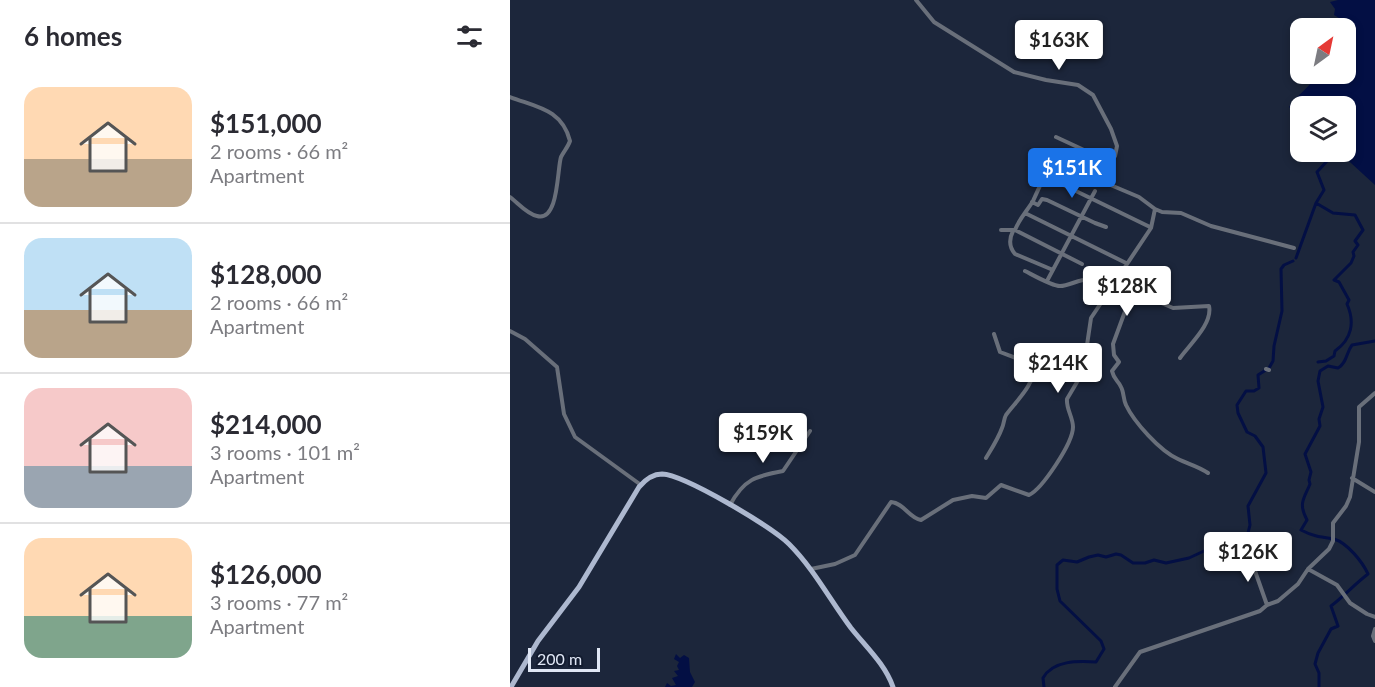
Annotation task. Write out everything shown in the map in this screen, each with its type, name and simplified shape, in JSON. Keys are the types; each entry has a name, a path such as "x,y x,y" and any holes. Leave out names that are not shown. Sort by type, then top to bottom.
{"main road":[{"path":"511,687 538,641 579,587 641,485 657,475 667,475 686,482 763,522 796,550 852,629 887,672 893,687"}],"street":[{"path":"916,0 934,22 1014,72 1078,85 1093,95 1116,140 1115,156 1094,178"},
{"path":"510,97 552,113 567,133 570,141 561,158 555,196 549,212 543,216 536,216 510,197"},
{"path":"1056,137 1107,163"},
{"path":"1053,270 1014,254 1010,243 1018,221 1032,202 1043,173 1055,157 1094,178 1139,197 1162,212 1181,213 1211,226 1294,248"},
{"path":"1043,173 1151,228"},
{"path":"1047,281 1095,192"},
{"path":"1032,202 1038,205 1044,199 1106,226"},
{"path":"811,569 835,564 855,555 891,502 898,504 917,520 921,520 953,500 972,496 986,498 1002,485 1022,494 1029,495 1035,492 1061,456 1071,436 1073,425 1067,399 1083,372 1091,318 1151,228 1155,209"},
{"path":"1025,213 1126,263"},
{"path":"1001,230 1014,231 1082,264"},
{"path":"1025,271 1048,283 1061,286 1080,280 1091,280 1105,288 1126,306"},
{"path":"1180,358 1197,338 1210,312 1209,306 1173,308 1145,296 1126,306 1113,344 1114,355 1119,363 1112,371 1114,379 1121,386 1125,404 1134,418 1160,447 1177,459 1195,465 1208,473"},
{"path":"510,331 525,339 557,367 564,414 575,437 641,485"},
{"path":"986,458 997,441 1004,425 1005,415 1022,396 1033,378 1034,371 1032,364 1000,352 994,334"},
{"path":"1115,687 1140,652 1260,611 1267,605 1278,601 1298,584 1308,569 1329,549 1336,517 1349,502 1358,449 1359,407 1375,393"},
{"path":"730,505 740,489 752,479 783,471 810,431"},
{"path":"1352,478 1375,492"},
{"path":"1242,553 1255,571 1267,605"},
{"path":"1308,569 1337,585 1343,595 1367,614 1375,617"},
{"path":"1375,629 1373,636 1375,641"}],"shaded area":[{"path":"1375,0 1375,185 1350,162 1356,162 1356,96 1298,96 1310,84 1356,84 1356,18 1339,18 1334,15 1335,9 1330,2"},
{"path":"676,654 680,658 684,655 689,658 690,672 695,682 692,687 665,687 667,683 671,686 676,685 672,678 678,676 674,671 679,670 677,666 679,662 674,659"}],"waterway":[{"path":"1296,258 1316,203 1324,190 1317,172 1326,162"},
{"path":"1316,203 1333,213 1355,215 1363,230 1355,241 1358,245 1353,252 1351,263 1334,280 1339,282 1349,300 1347,304 1351,324 1348,336 1335,351 1334,356 1326,361 1318,362"},
{"path":"1044,687 1043,678 1053,668 1066,663 1096,662 1104,649 1101,641 1060,601 1057,589 1057,565 1063,560 1077,562 1098,555 1106,557 1116,554 1133,563 1154,560 1166,563 1189,558 1204,551 1226,549 1240,552 1244,549 1250,525 1248,506 1266,473 1263,447 1255,436 1247,432 1238,413 1237,405 1246,391 1259,388 1258,375 1269,368 1273,361 1282,311 1281,269 1293,261"},
{"path":"1319,687 1319,673 1315,664 1318,653 1331,629 1338,626 1331,606 1368,574 1358,558 1344,544 1301,530 1307,520 1302,505 1310,484 1311,472 1305,454 1320,426 1319,419 1323,407 1318,381 1320,371 1328,366 1338,368 1341,366 1352,345 1375,341"}]}
